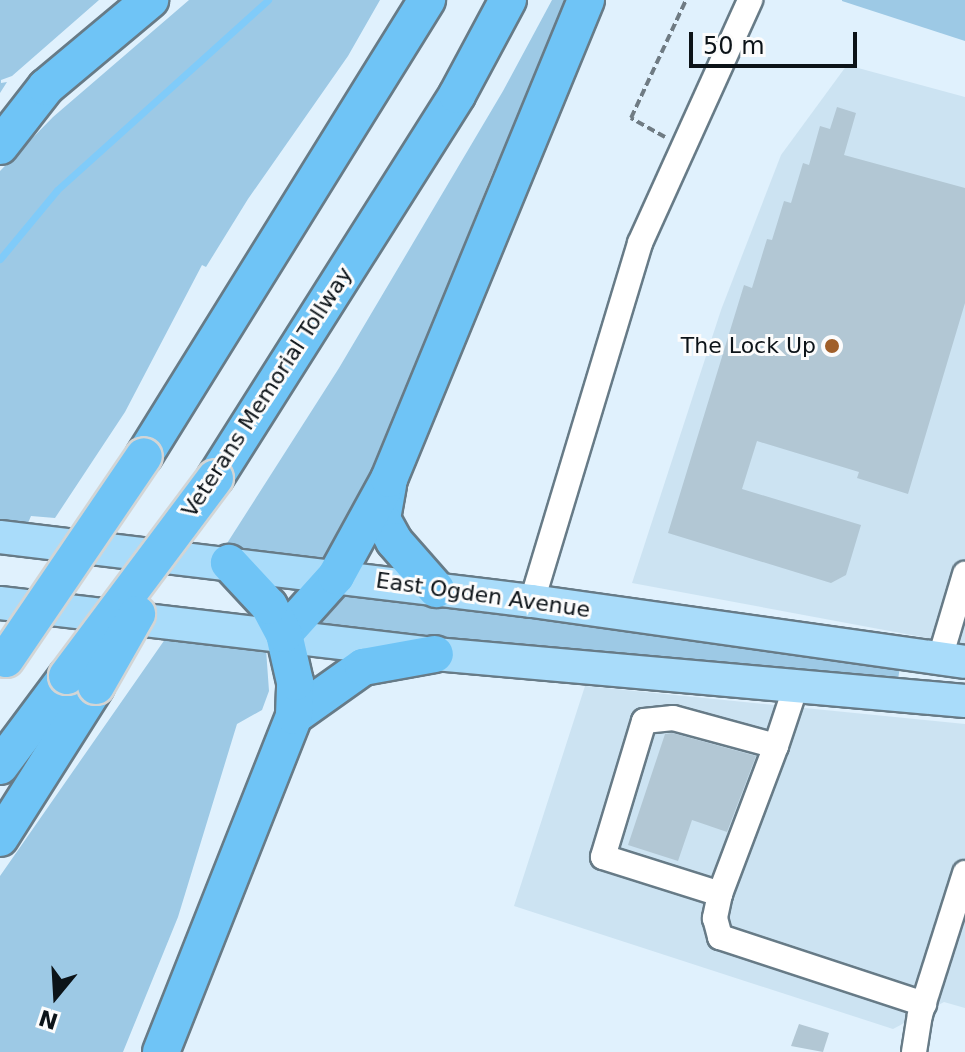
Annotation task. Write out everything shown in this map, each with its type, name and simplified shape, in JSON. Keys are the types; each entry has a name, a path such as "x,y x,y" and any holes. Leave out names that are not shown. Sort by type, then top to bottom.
{"highway":[{"path":"0,146 46,87 150,0"},
{"path":"3,663 144,456 427,0"},
{"name":"Veterans Memorial Tollway","path":"82,681 215,478 457,95 508,0"},
{"path":"284,634 336,576 389,479 586,0"},
{"path":"389,479 382,519 394,541 436,589"},
{"path":"161,1052 294,716 295,682 284,634 269,606 229,563"},
{"path":"294,716 363,667 435,654"},
{"path":"0,766 82,681"},
{"path":"0,838 82,681"}],"main road":[{"name":"East Ogden Avenue","path":"0,537 532,601 952,660"},
{"path":"0,603 435,654 965,701"}],"street":[{"path":"532,601 640,243 750,0"},
{"path":"952,660 965,574"},
{"path":"796,686 720,894 715,918 720,937 924,1004"},
{"path":"720,894 603,857 644,721 673,718 776,746"},
{"path":"914,1052 924,1004 965,873"}],"path":[{"path":"684,147 631,118 686,0"}],"shaded area":[{"path":"0,0 99,0 12,76 1,80 1,83 7,82 0,93"},
{"path":"189,0 380,0 348,56 248,199 206,267 202,265 125,412 55,518 31,516 28,523 0,520 0,171 53,117"},
{"path":"552,0 570,0 492,174 343,547 332,559 224,548 339,368 503,91"},
{"path":"842,0 965,0 965,41 842,1"},
{"path":"847,65 965,97 965,645 632,583 721,310 781,155"},
{"path":"341,591 900,666 898,680 520,649 304,624"},
{"path":"168,635 266,649 269,691 262,710 237,724 178,917 123,1052 0,1052 0,876"},
{"path":"585,686 965,724 965,1008 944,1002 893,1029 514,906"}],"building":[{"path":"837,107 856,113 844,155 965,188 965,303 908,494 857,478 859,472 757,441 742,489 861,525 846,575 831,583 668,533 744,285 752,288 767,239 772,240 784,201 791,203 803,163 809,165 820,126 830,129"},
{"path":"672,733 756,756 727,832 692,820 678,861 628,845 665,734"},
{"path":"799,1024 829,1033 823,1052 791,1046"}],"waterway":[{"path":"0,259 57,190 268,0"}],"place":[{"name":"The Lock Up","path":"832,346"}]}
